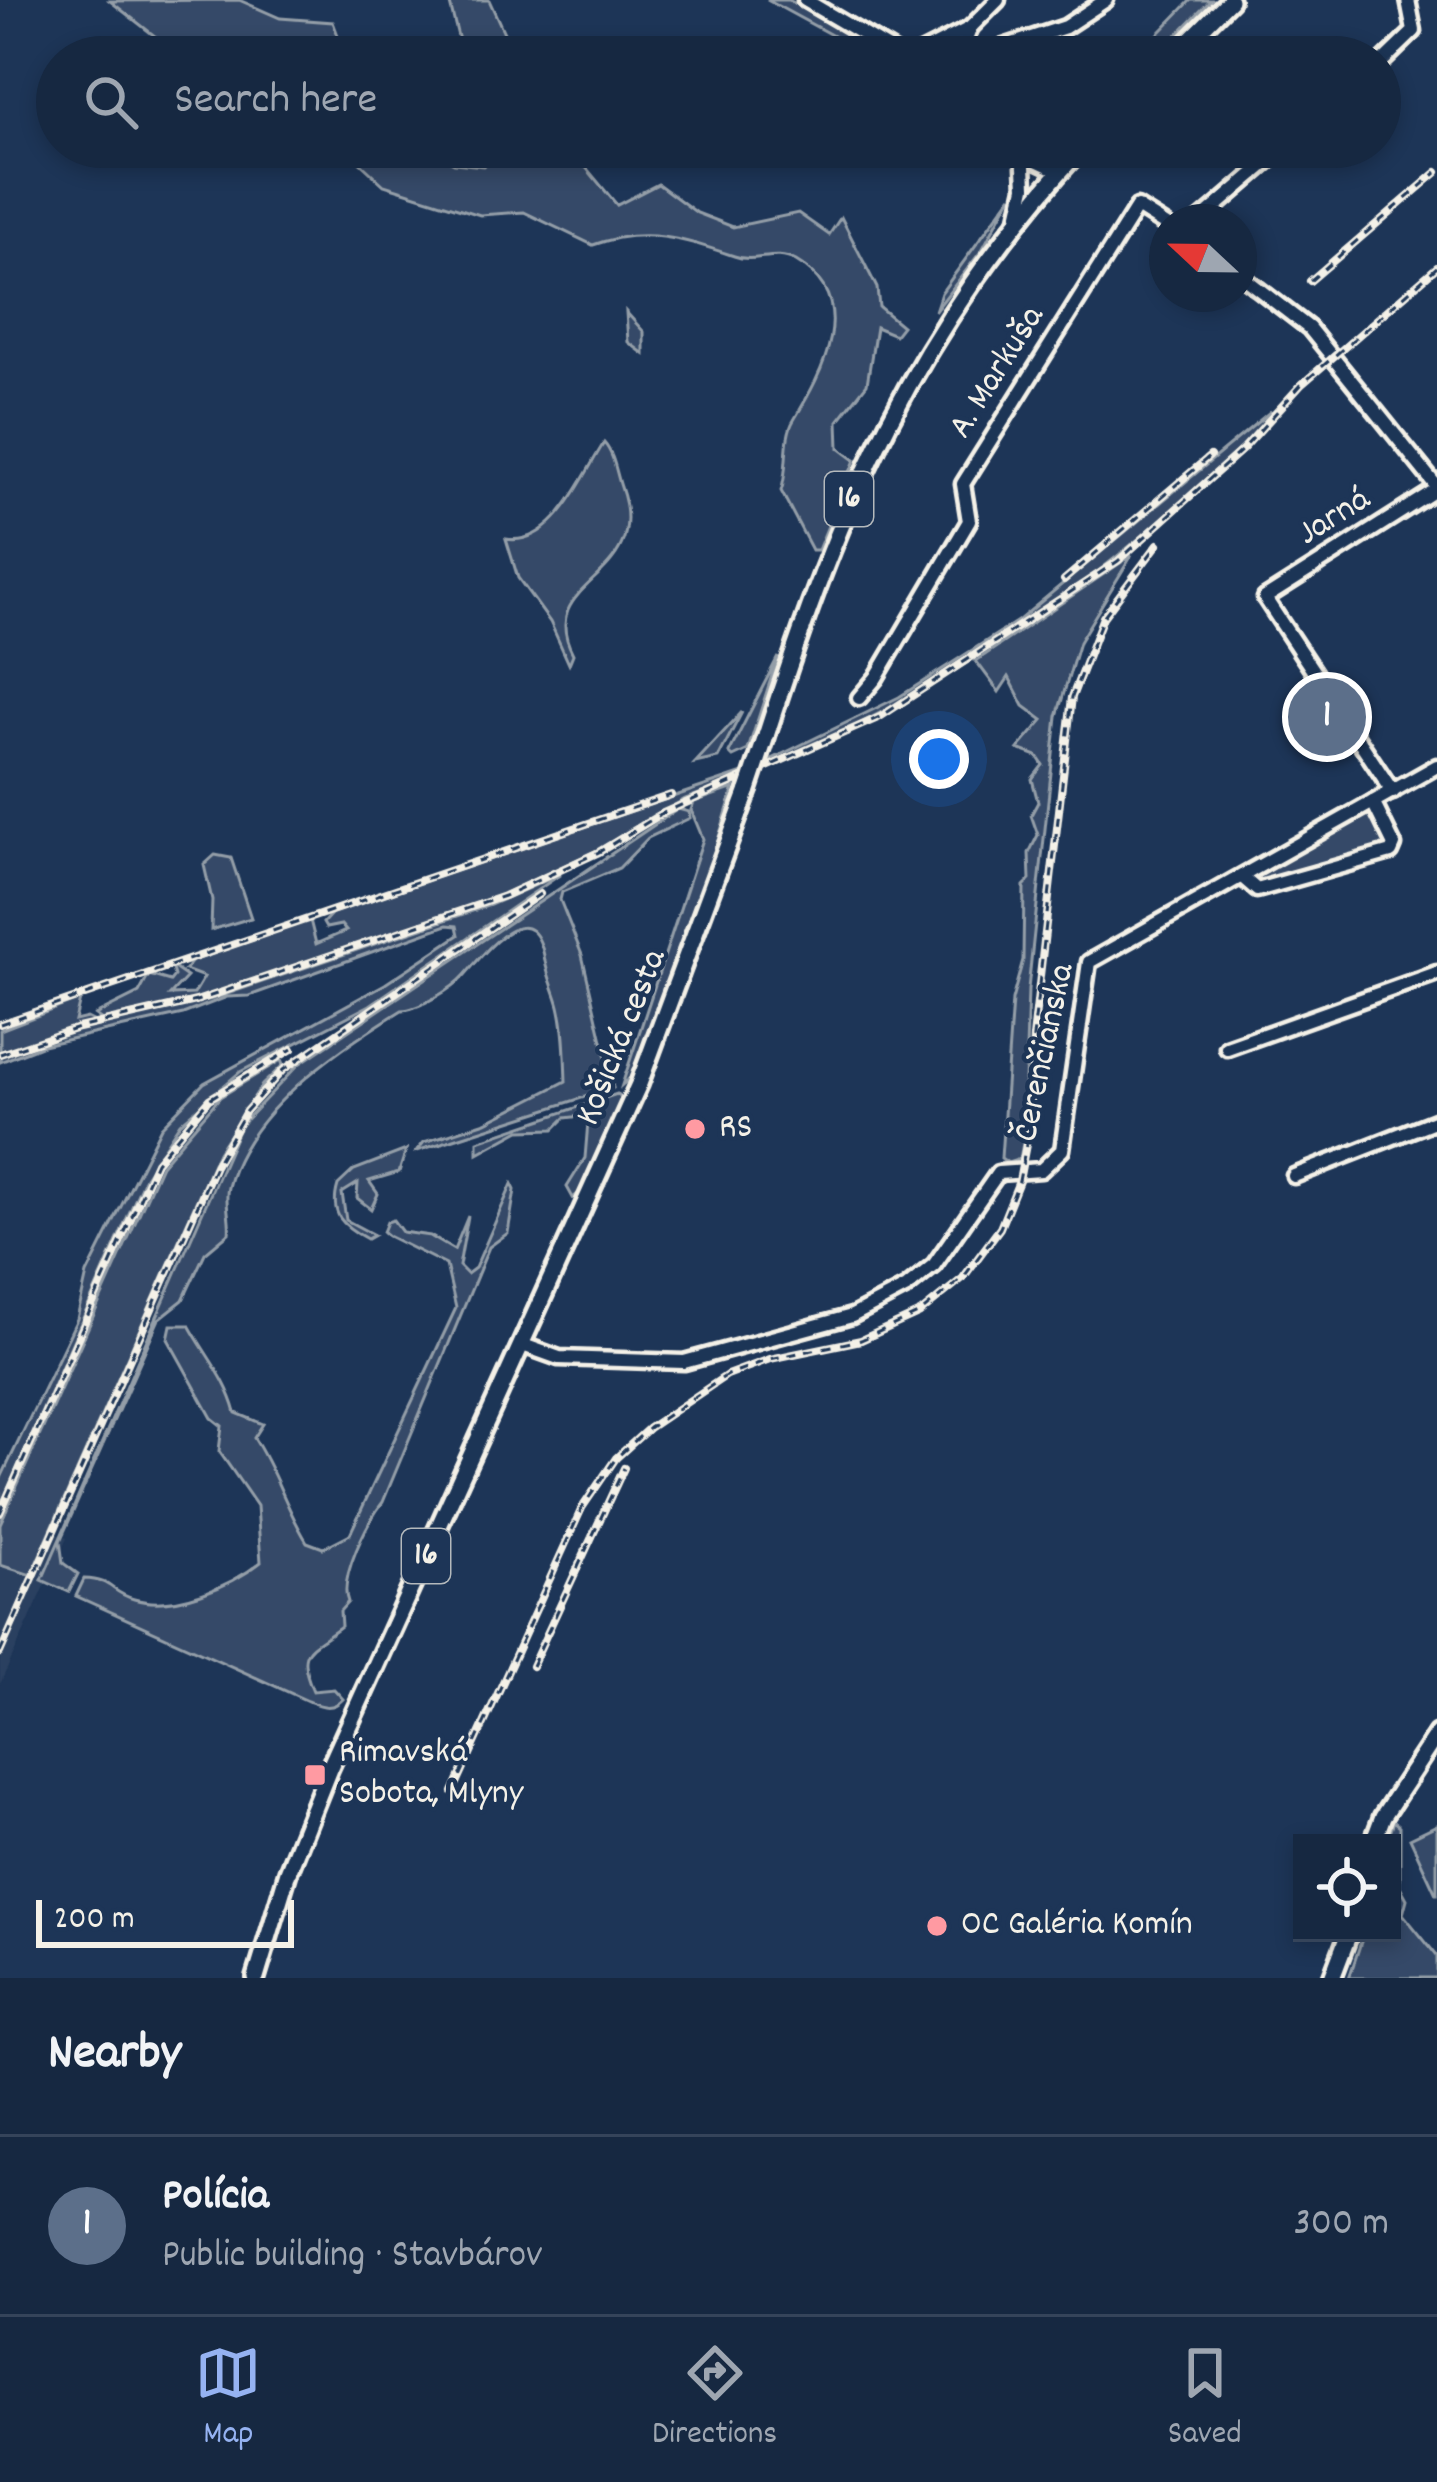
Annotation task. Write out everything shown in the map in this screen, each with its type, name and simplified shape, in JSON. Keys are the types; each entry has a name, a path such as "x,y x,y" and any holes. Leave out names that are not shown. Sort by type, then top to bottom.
{"main road":[{"path":"1195,36 1230,0"},
{"name":"Košická cesta","path":"256,1978 288,1872 322,1787 654,1047 748,790 812,591 875,442 933,341 1063,168"},
{"path":"1377,1834 1393,1800 1437,1734"},
{"path":"1332,1978 1346,1942"}],"street":[{"path":"806,0 867,36"},
{"path":"954,36 970,28 998,0"},
{"path":"1035,36 1065,26 1106,0"},
{"path":"1401,44 1414,31 1408,0"},
{"path":"967,36 970,28"},
{"path":"1017,223 1022,168"},
{"path":"1055,168 1060,171"},
{"path":"1219,204 1261,168"},
{"name":"A. Markuša","path":"859,698 876,678 969,521 963,484 1137,207 1149,215"},
{"path":"1257,288 1309,328 1437,489"},
{"name":"Jarná","path":"1393,792 1265,598 1437,489"},
{"name":"Čerenčianska","path":"523,1345 559,1358 700,1360 852,1316 907,1287 957,1239 998,1173 1041,1170 1062,1150 1089,962 1437,766"},
{"path":"1242,878 1258,890 1390,852 1394,845 1373,802"},
{"path":"1227,1048 1437,973"},
{"path":"1294,1176 1437,1120"}],"shaded area":[{"path":"239,0 280,18 333,22 338,36 155,36 110,1"},
{"path":"449,0 489,0 505,36 458,36"},
{"path":"767,0 789,0 850,36 833,36"},
{"path":"1191,0 1211,0 1176,36 1156,36"},
{"path":"366,168 586,168 617,205 658,184 697,213 733,227 798,213 829,235 841,217 877,288 879,307 902,326 895,335 876,327 867,384 838,421 839,448 855,460 818,550 812,550 781,491 791,427 816,381 831,338 828,296 816,277 788,258 742,258 681,240 630,236 593,245 524,212 480,215 384,185"},
{"path":"1012,195 982,250 935,311 941,293"},
{"path":"626,312 644,332 644,354 628,342"},
{"path":"1271,411 1239,450 1153,527 1049,608 939,680 764,769 766,762 899,697 1019,620"},
{"path":"604,443 614,463 627,519 622,543 610,562 568,609 565,629 573,654 569,664 550,622 518,578 506,539 523,539 552,521"},
{"path":"1132,555 1079,642 1057,716 1028,989 1023,1143 1020,1159 1008,1163 1001,1158 1012,1000 1023,960 1029,853 1038,835 1031,815 1038,802 1032,779 1043,765 1037,756 1018,749 1043,720 1024,706 1009,677 999,692 976,661"},
{"path":"778,657 748,750 733,757 729,753"},
{"path":"742,712 718,758 695,763"},
{"path":"743,773 741,779 685,799 595,851 492,899 194,1000 102,1020 95,1015 139,993 149,975 170,981 174,976 171,966 187,977 170,995 194,994 204,977 185,970 192,961 310,920 316,944 346,931 341,925 326,928 323,923 332,913"},
{"path":"734,788 699,902 630,1078 622,1085 703,839 691,810 694,802"},
{"path":"678,809 689,812 690,818 648,838 619,868 562,892 560,900 582,955 613,1088 417,1151 424,1142 486,1122 566,1081 557,1000 539,940 530,929 520,927 496,941 452,986 377,1026 298,1085 254,1132 239,1159 227,1193 229,1233 205,1253 183,1300 159,1319 60,1541 63,1563 78,1574 69,1592 42,1580 240,1126 299,1064"},
{"path":"1374,811 1388,838 1381,852 1258,885 1247,881"},
{"path":"215,855 231,858 251,918 211,930 212,900 204,865"},
{"path":"561,874 370,1005 240,1072 180,1123 145,1177 0,1507 0,1480 77,1319 87,1274 161,1127 204,1083 385,984 459,935 457,926 447,925 249,996 227,997 183,1014 43,1045 0,1062 0,1030 80,999 75,1021 87,1018 99,1024 212,999 490,905"},
{"path":"281,1060 283,1065 262,1085 218,1152 31,1575 0,1565 0,1524 161,1165 220,1097"},
{"path":"617,1094 622,1099 582,1190 573,1198 567,1187 585,1158 588,1122 582,1116 565,1118 554,1129 520,1130 478,1153 478,1141"},
{"path":"406,1150 399,1172 369,1181 378,1194 371,1209 357,1198 358,1183 342,1193 346,1220 374,1235 367,1239 340,1218 335,1204 338,1185 354,1170"},
{"path":"512,1184 508,1233 489,1247 383,1502 356,1550 347,1579 348,1602 340,1611 341,1626 305,1657 313,1691 334,1689 343,1699 339,1703 322,1706 308,1701 76,1596 84,1579 134,1599 184,1599 234,1580 261,1562 257,1506 219,1451 222,1426 212,1418 168,1339 171,1325 189,1325 222,1378 236,1413 263,1424 254,1438 307,1542 323,1548 350,1534 456,1308 446,1265 388,1236 383,1232 387,1222 393,1220 402,1232 430,1236 454,1250 468,1216 459,1266 467,1274 475,1268"},
{"path":"0,1511 67,1538 0,1684"},
{"path":"1394,1821 1400,1834 1389,1834"},
{"path":"1437,1825 1437,1894 1436,1894 1410,1838"},
{"path":"1401,1888 1407,1899 1403,1914 1437,1956 1437,1978 1349,1978 1361,1942 1401,1942"}],"railway":[{"path":"1310,281 1437,172"},
{"path":"0,1054 78,1028 196,1001 504,896 599,852 661,814 880,717 1118,561 1243,449 1301,385 1437,267"},
{"path":"1064,580 1210,456"},
{"path":"453,1792 582,1508 616,1458 649,1428 727,1375 770,1359 861,1340 920,1313 963,1278 1000,1228 1019,1181 1029,1129 1033,1037 1072,697 1103,617 1158,544"},
{"path":"0,1024 671,795"},
{"path":"0,1653 215,1166 246,1111 283,1070 540,894"},
{"path":"0,1513 156,1162 209,1099 292,1049"},
{"path":"532,1666 624,1468"}],"place":[{"name":"Polícia","path":"1327,717"},
{"name":"RS","path":"695,1129"},
{"name":"Rimavská Sobota, Mlyny","path":"315,1775"},
{"name":"OC Galéria Komín","path":"937,1926"}]}
